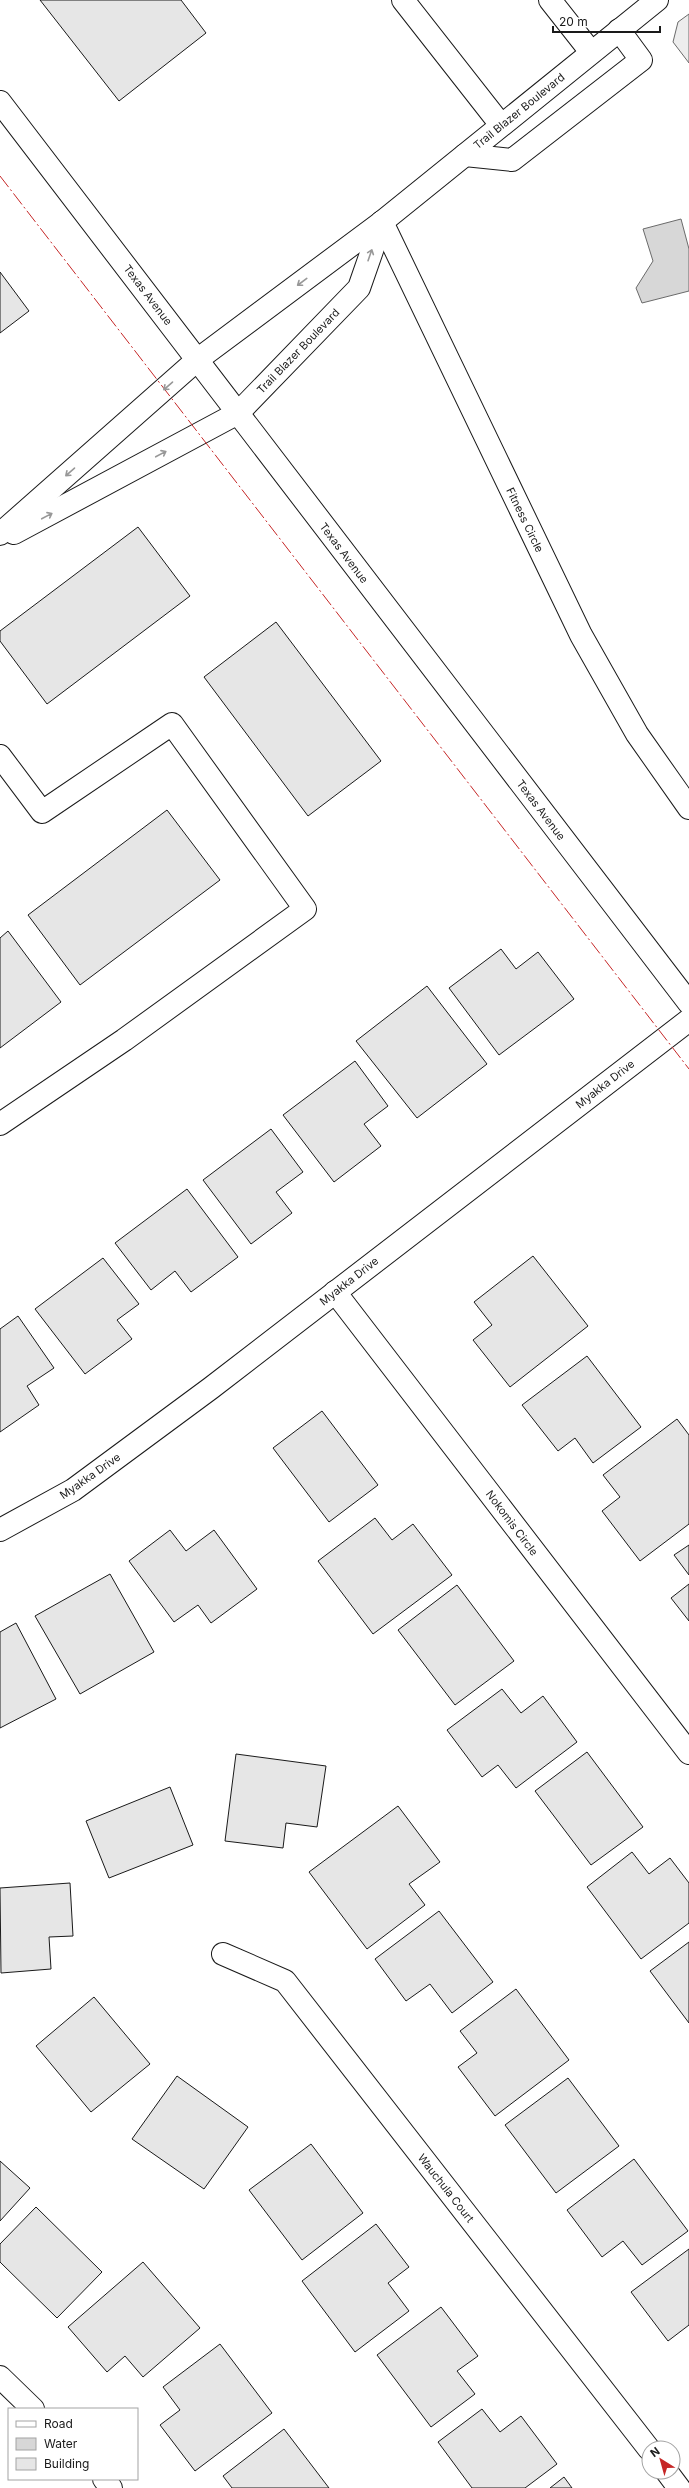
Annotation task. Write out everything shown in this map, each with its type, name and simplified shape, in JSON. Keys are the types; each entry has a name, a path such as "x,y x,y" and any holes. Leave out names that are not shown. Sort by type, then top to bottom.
{"street":[{"path":"403,0 501,125"},
{"path":"550,0 591,52"},
{"name":"Trail Blazer Boulevard","path":"0,534 197,360 382,222 657,0"},
{"path":"465,155 512,160 641,60 619,30"},
{"name":"Texas Avenue","path":"0,102 689,1003"},
{"name":"Trail Blazer Boulevard","path":"0,541 238,413 359,288 382,222"},
{"name":"Fitness Circle","path":"382,222 581,635 637,734 689,808"},
{"path":"0,756 42,812 172,724 305,909 124,1040 0,1124"},
{"name":"Myakka Drive","path":"0,1530 74,1490 211,1388 689,1020"},
{"name":"Nokomis Circle","path":"335,1292 689,1754"},
{"name":"Wauchula Court","path":"223,1954 285,1981 642,2440"},
{"path":"0,2377 32,2408"},
{"path":"105,2480 111,2488"}],"shaded area":[{"path":"689,14 689,63 673,42 678,22"}],"water":[{"path":"681,219 689,249 689,291 642,303 636,288 653,261 643,229"}],"building":[{"path":"40,0 181,0 206,33 119,101"},
{"path":"0,272 29,311 0,333"},
{"path":"138,527 190,596 47,704 0,641 0,631"},
{"path":"276,622 381,761 308,816 204,677"},
{"path":"167,810 220,880 80,985 28,915"},
{"path":"8,931 61,1002 0,1048 0,938"},
{"path":"501,949 516,969 538,952 574,999 499,1055 449,988"},
{"path":"427,986 487,1064 417,1118 356,1041"},
{"path":"355,1061 388,1106 364,1124 381,1146 334,1182 283,1115"},
{"path":"271,1129 303,1172 276,1192 292,1213 251,1244 203,1180"},
{"path":"187,1189 238,1257 191,1292 175,1271 151,1290 115,1243"},
{"path":"533,1256 588,1326 510,1387 473,1340 492,1325 474,1302"},
{"path":"103,1258 139,1304 117,1320 132,1339 85,1374 35,1309"},
{"path":"18,1316 54,1368 27,1386 39,1405 0,1432 0,1329"},
{"path":"587,1356 641,1427 593,1463 575,1438 558,1451 522,1405"},
{"path":"322,1411 378,1485 329,1522 273,1448"},
{"path":"677,1419 689,1435 689,1524 640,1561 602,1511 620,1497 603,1475"},
{"path":"375,1518 392,1540 413,1524 452,1575 373,1634 318,1561"},
{"path":"170,1530 186,1551 214,1530 257,1589 211,1623 198,1605 174,1622 129,1561"},
{"path":"689,1545 689,1575 674,1555"},
{"path":"110,1574 154,1652 80,1694 35,1616"},
{"path":"689,1584 689,1621 671,1598"},
{"path":"457,1585 514,1661 455,1705 398,1630"},
{"path":"16,1623 56,1699 0,1728 0,1632"},
{"path":"502,1689 521,1713 543,1696 577,1742 516,1788 498,1765 482,1777 447,1730"},
{"path":"587,1752 643,1827 591,1865 535,1791"},
{"path":"236,1754 326,1766 317,1827 286,1823 283,1848 225,1841"},
{"path":"170,1787 193,1845 109,1878 86,1821"},
{"path":"398,1806 440,1862 409,1884 425,1905 367,1949 309,1872"},
{"path":"632,1852 649,1874 670,1858 689,1883 689,1923 641,1959 587,1887"},
{"path":"70,1883 73,1936 49,1937 51,1969 1,1973 0,1888"},
{"path":"439,1911 493,1982 452,2013 430,1984 406,2001 375,1959"},
{"path":"689,1942 689,2023 650,1971"},
{"path":"516,1989 569,2060 495,2116 458,2067 477,2053 460,2031"},
{"path":"94,1997 150,2064 91,2112 36,2046"},
{"path":"177,2076 248,2127 204,2189 132,2139"},
{"path":"568,2078 619,2146 556,2193 505,2125"},
{"path":"311,2144 363,2213 302,2260 249,2190"},
{"path":"634,2159 688,2231 642,2265 623,2241 602,2257 567,2210"},
{"path":"0,2161 30,2188 0,2221"},
{"path":"36,2207 102,2272 57,2318 0,2262 0,2244"},
{"path":"376,2224 409,2267 388,2283 409,2311 355,2352 302,2281"},
{"path":"689,2249 689,2325 668,2341 631,2292"},
{"path":"143,2262 200,2328 143,2377 125,2356 107,2372 68,2327"},
{"path":"441,2307 478,2356 457,2371 475,2394 431,2427 377,2355"},
{"path":"220,2344 272,2413 195,2471 160,2425 180,2410 163,2387"},
{"path":"482,2409 500,2432 521,2416 557,2464 525,2488 472,2488 438,2442"},
{"path":"284,2429 329,2488 232,2488 223,2476"},
{"path":"564,2477 572,2488 550,2488"}],"power":[{"path":"0,176 689,1069"}]}
